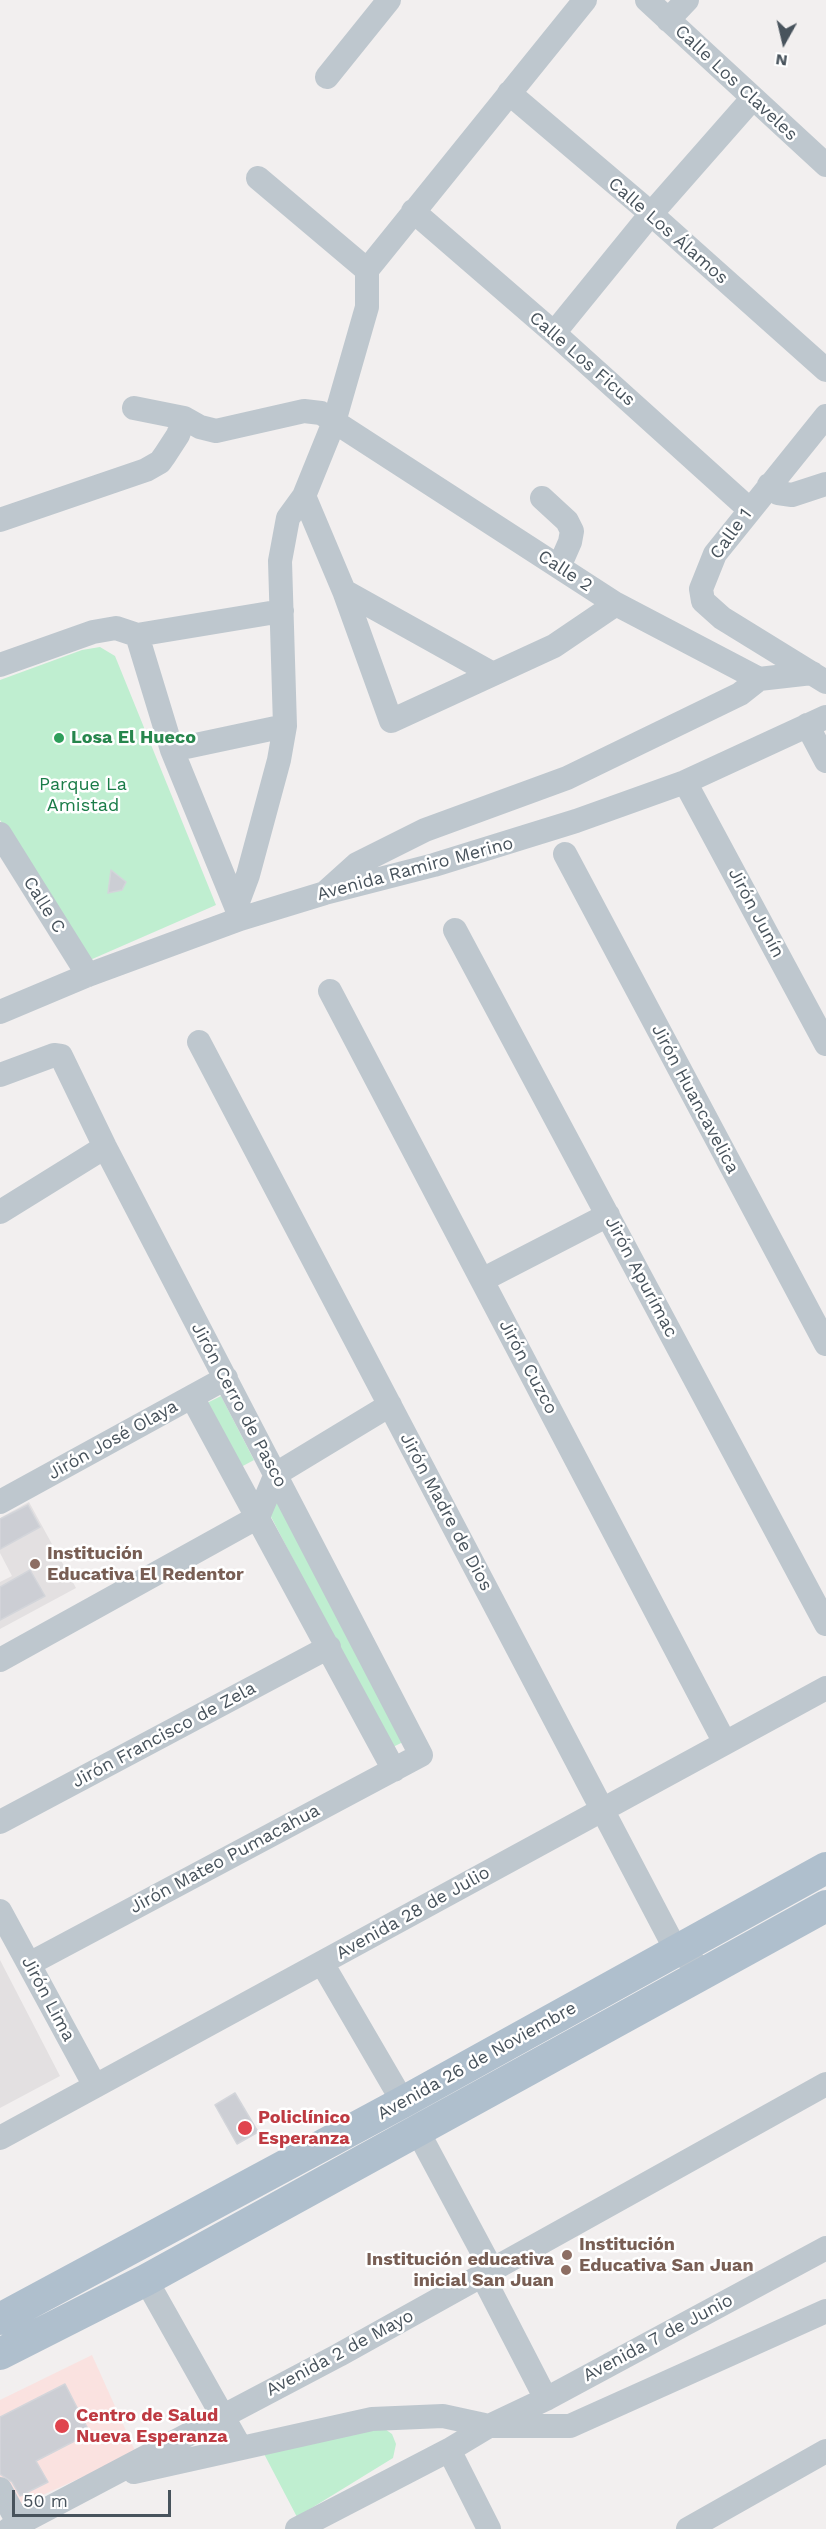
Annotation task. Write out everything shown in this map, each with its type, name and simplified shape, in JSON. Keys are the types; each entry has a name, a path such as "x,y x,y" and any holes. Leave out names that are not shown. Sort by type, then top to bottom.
{"main road":[{"name":"Avenida 26 de Noviembre","path":"0,2319 403,2102 826,1868"},
{"name":"Avenida 26 de Noviembre","path":"0,2354 146,2280 826,1906"}],"street":[{"path":"327,77 389,0"},
{"path":"238,913 279,760 285,726 280,561 288,518 304,496 334,422 367,307 367,270 585,0"},
{"name":"Calle Los Claveles","path":"647,0 826,165"},
{"path":"668,20 687,0"},
{"name":"Calle Los Álamos","path":"509,93 826,370"},
{"path":"554,333 650,214 753,99"},
{"path":"258,178 367,270"},
{"name":"Calle Los Ficus","path":"413,211 554,333 749,508"},
{"name":"Calle 2","path":"134,408 184,418 200,427 216,431 304,411 321,413 616,604 759,679"},
{"name":"Calle 1","path":"819,677 722,618 703,601 701,589 710,563 749,508 826,416"},
{"path":"0,520 146,471 160,462 178,435 184,418"},
{"path":"769,485 778,493 792,495 826,484"},
{"path":"304,496 344,591 391,721 554,646 616,604"},
{"path":"542,498 567,521 572,531 570,542 559,567"},
{"path":"344,591 493,674"},
{"path":"0,665 93,632 116,628 137,635 282,611"},
{"path":"137,635 172,750 238,913"},
{"path":"325,893 357,864 425,830 592,767 740,694 759,679 819,677"},
{"path":"817,721 826,761"},
{"name":"Avenida Ramiro Merino","path":"0,1012 238,913 434,865 547,831 686,782 817,721"},
{"path":"172,750 285,726"},
{"name":"Jirón Junín","path":"686,782 818,1011 826,1044"},
{"name":"Calle C","path":"0,834 88,975"},
{"name":"Jirón Huancavelica","path":"565,854 826,1344"},
{"name":"Jirón Apurímac","path":"455,930 826,1624"},
{"name":"Jirón Cuzco","path":"330,991 725,1743"},
{"name":"Jirón Madre de Dios","path":"199,1042 676,1950 706,1972"},
{"name":"Jirón Cerro de Pasco","path":"0,1075 58,1055 61,1056 105,1148 422,1755"},
{"path":"0,1212 105,1148"},
{"path":"482,1280 608,1215"},
{"name":"Jirón José Olaya","path":"0,1502 226,1378"},
{"name":"Jirón Cerro de Pasco","path":"192,1397 394,1770"},
{"path":"0,1660 258,1516 276,1474 390,1405"},
{"name":"Jirón Francisco de Zela","path":"0,1822 329,1647"},
{"name":"Avenida 28 de Julio","path":"0,2138 826,1688"},
{"name":"Jirón Mateo Pumacahua","path":"29,1964 422,1755"},
{"name":"Jirón Lima","path":"0,1911 95,2086"},
{"path":"322,1963 403,2102"},
{"name":"Avenida 2 de Mayo","path":"14,2526 339,2355 826,2084"},
{"path":"417,2130 546,2399"},
{"name":"Avenida 7 de Junio","path":"297,2529 449,2450 489,2426 546,2399 826,2248"},
{"path":"146,2280 240,2447"},
{"path":"102,2479 372,2419 443,2416 489,2426 570,2426 824,2319"},
{"path":"449,2450 489,2529"},
{"path":"688,2529 826,2451"},
{"path":"0,2489 14,2526"}],"shaded area":[{"name":"Institución Educativa El Redentor","path":"29,1502 76,1588 0,1629 0,1582 12,1576 0,1553 0,1518"},
{"path":"0,1960 60,2076 0,2108"},
{"name":"Centro de Salud Nueva Esperanza","path":"92,2355 136,2453 16,2507 0,2479 0,2400"}],"green space":[{"name":"Parque La Amistad","path":"100,647 115,656 216,905 90,960 0,820 0,680 82,650"},
{"path":"221,1396 254,1460 241,1467 207,1403"},
{"path":"275,1498 405,1741 391,1748 268,1511"},
{"path":"382,2427 392,2434 396,2444 393,2458 297,2517 262,2450"}],"building":[{"path":"111,870 126,882 122,890 108,893"},
{"path":"28,1505 40,1527 0,1549 0,1519"},
{"path":"30,1570 45,1596 0,1620 0,1587"},
{"path":"235,2093 258,2132 237,2144 215,2105"},
{"path":"65,2384 90,2433 36,2461 48,2482 20,2496 12,2482 0,2474 0,2417"}],"place":[{"name":"Losa El Hueco","path":"59,738"},
{"name":"Institución Educativa El Redentor","path":"35,1564"},
{"name":"Policlínico Esperanza","path":"245,2128"},
{"name":"Institución Educativa San Juan","path":"567,2255"},
{"name":"Institución educativa inicial San Juan","path":"566,2270"},
{"name":"Centro de Salud Nueva Esperanza","path":"62,2426"}]}
